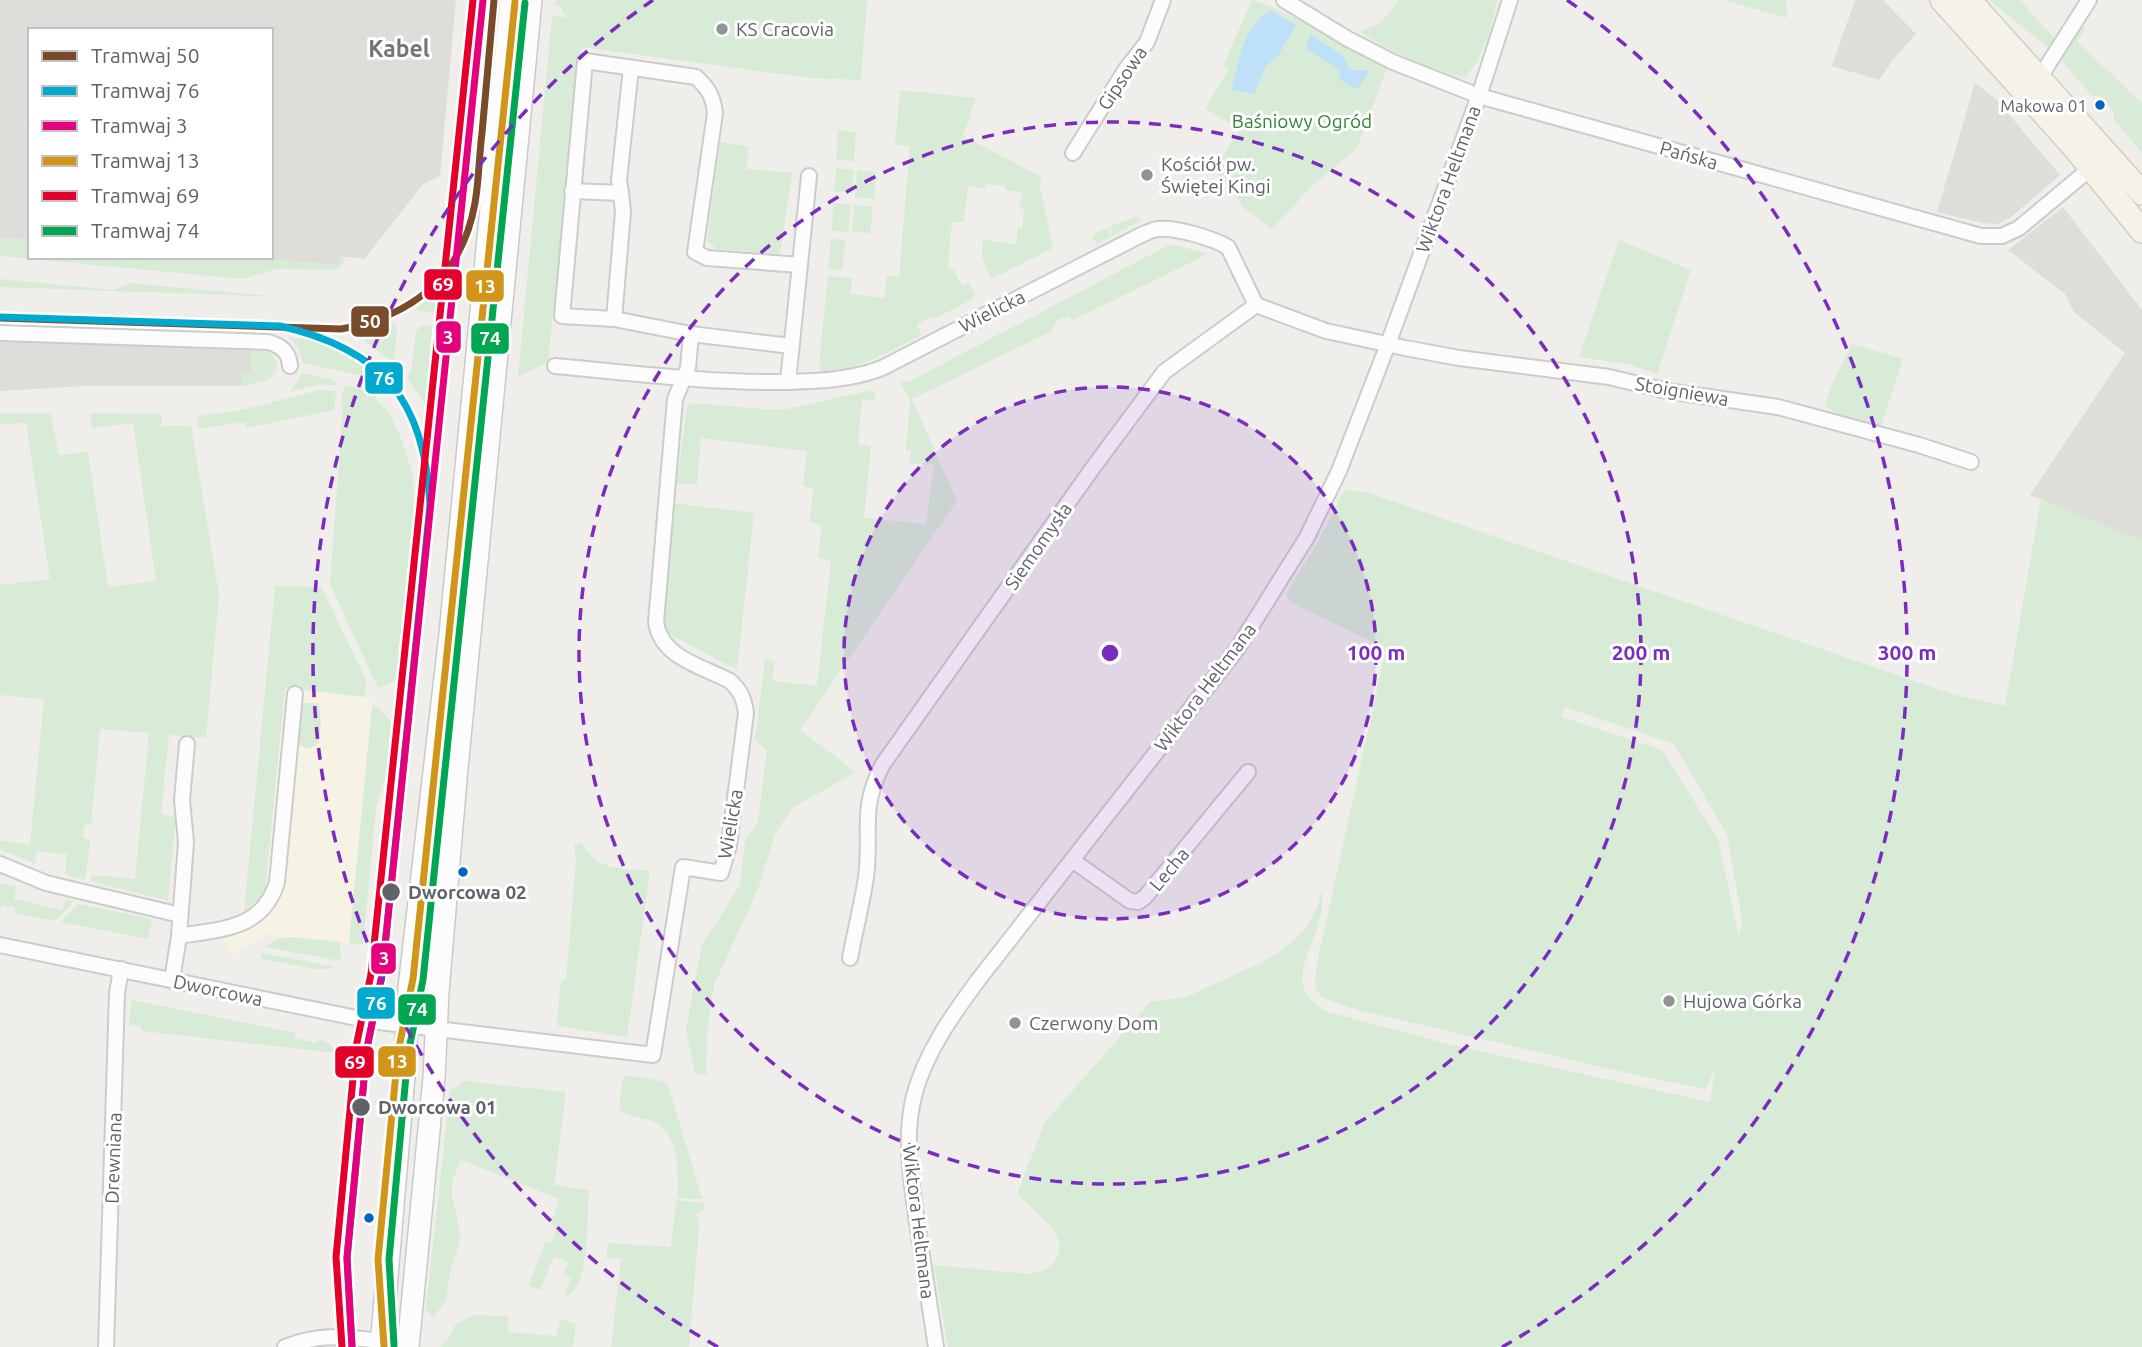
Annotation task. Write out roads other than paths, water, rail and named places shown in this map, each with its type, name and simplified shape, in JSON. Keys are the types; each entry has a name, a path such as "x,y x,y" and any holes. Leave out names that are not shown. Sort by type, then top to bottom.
{"main road":[{"path":"381,1344 406,1027 450,634 511,0"},
{"path":"408,1347 434,1078 438,992 456,779 531,0"},
{"path":"1942,0 2091,168 2142,231"},
{"path":"1969,0 2142,193"}],"street":[{"name":"Gipsowa","path":"1073,153 1126,69 1147,42 1163,0"},
{"name":"Wiktora Heltmana","path":"936,1347 909,1170 909,1129 914,1097 922,1072 957,1010 1237,649 1307,537 1339,471 1388,344 1479,96 1510,0"},
{"path":"2040,77 2089,0"},
{"name":"Pańska","path":"1292,2 1348,39 1394,62 1479,96 1982,236 2002,236 2019,228 2091,168"},
{"path":"791,346 691,334 614,319 562,316 585,61 696,77 707,87 713,98 715,113 695,252 706,258 800,265"},
{"path":"614,319 623,212 619,180 631,68"},
{"path":"788,382 809,176"},
{"path":"572,191 621,193"},
{"name":"Wielicka","path":"555,366 685,379 813,382 860,377 1157,229 1176,230 1228,247 1256,305"},
{"path":"1256,305 1326,331 1388,344"},
{"name":"Siemomysła","path":"850,958 866,874 867,808 873,783 883,764 1164,372 1256,305"},
{"path":"0,332 268,342 285,350 290,358 290,366"},
{"name":"Wielicka","path":"437,1030 653,1055 683,867 721,873 729,845 746,713 745,702 737,687 730,681 672,651 662,642 657,632 659,578 675,400 685,379 691,334"},
{"name":"Stoigniewa","path":"1388,344 1459,358 1609,377 1667,391 1778,407 1906,441 1971,462"},
{"path":"179,936 244,923 266,906 273,896 295,694"},
{"path":"172,980 179,936 186,842 182,800 187,744"},
{"name":"Lecha","path":"1072,860 1130,901 1138,902 1146,897 1172,867 1248,772"},
{"path":"0,864 46,883 180,915"},
{"name":"Dworcowa","path":"0,945 406,1027 437,1030"},
{"name":"Drewniana","path":"106,1347 117,992 121,970"},
{"path":"285,1347 318,1336 381,1344"}],"water":[{"path":"1272,11 1296,25 1278,56 1266,66 1254,94 1232,90 1249,33 1262,16"},
{"path":"1310,34 1341,54 1351,70 1370,70 1358,89 1340,80 1339,69 1306,49"}],"tram line":[{"name":"69","path":"342,1347 336,1257 356,1047 371,974 473,0"},
{"name":"3","path":"352,1347 347,1258 367,1048 382,975 483,0"},
{"name":"50","path":"0,318 341,329 367,323 411,303 430,289 446,272 459,252 468,229 477,186 494,0"},
{"name":"13","path":"384,1346 378,1259 398,1052 413,979 515,2"},
{"name":"74","path":"394,1345 389,1259 408,1054 423,980 525,3"},
{"name":"76","path":"0,317 280,326 316,336 346,349 371,365 391,385 407,408 419,436 430,505 382,975 367,1048 347,1258 352,1347"}],"place":[{"name":"KS Cracovia","path":"722,29"},
{"name":"Makowa 01","path":"2100,105"},
{"name":"Kościół pw. Świętej Kingi","path":"1147,175"},
{"name":"Dworcowa 02","path":"391,892"},
{"name":"Hujowa Górka","path":"1669,1001"},
{"name":"Czerwony Dom","path":"1015,1023"},
{"name":"Dworcowa 01","path":"361,1107"}],"district":[{"name":"Kabel","path":"399,48"}],"park label":[{"name":"Baśniowy Ogród","path":"1302,121"}]}
